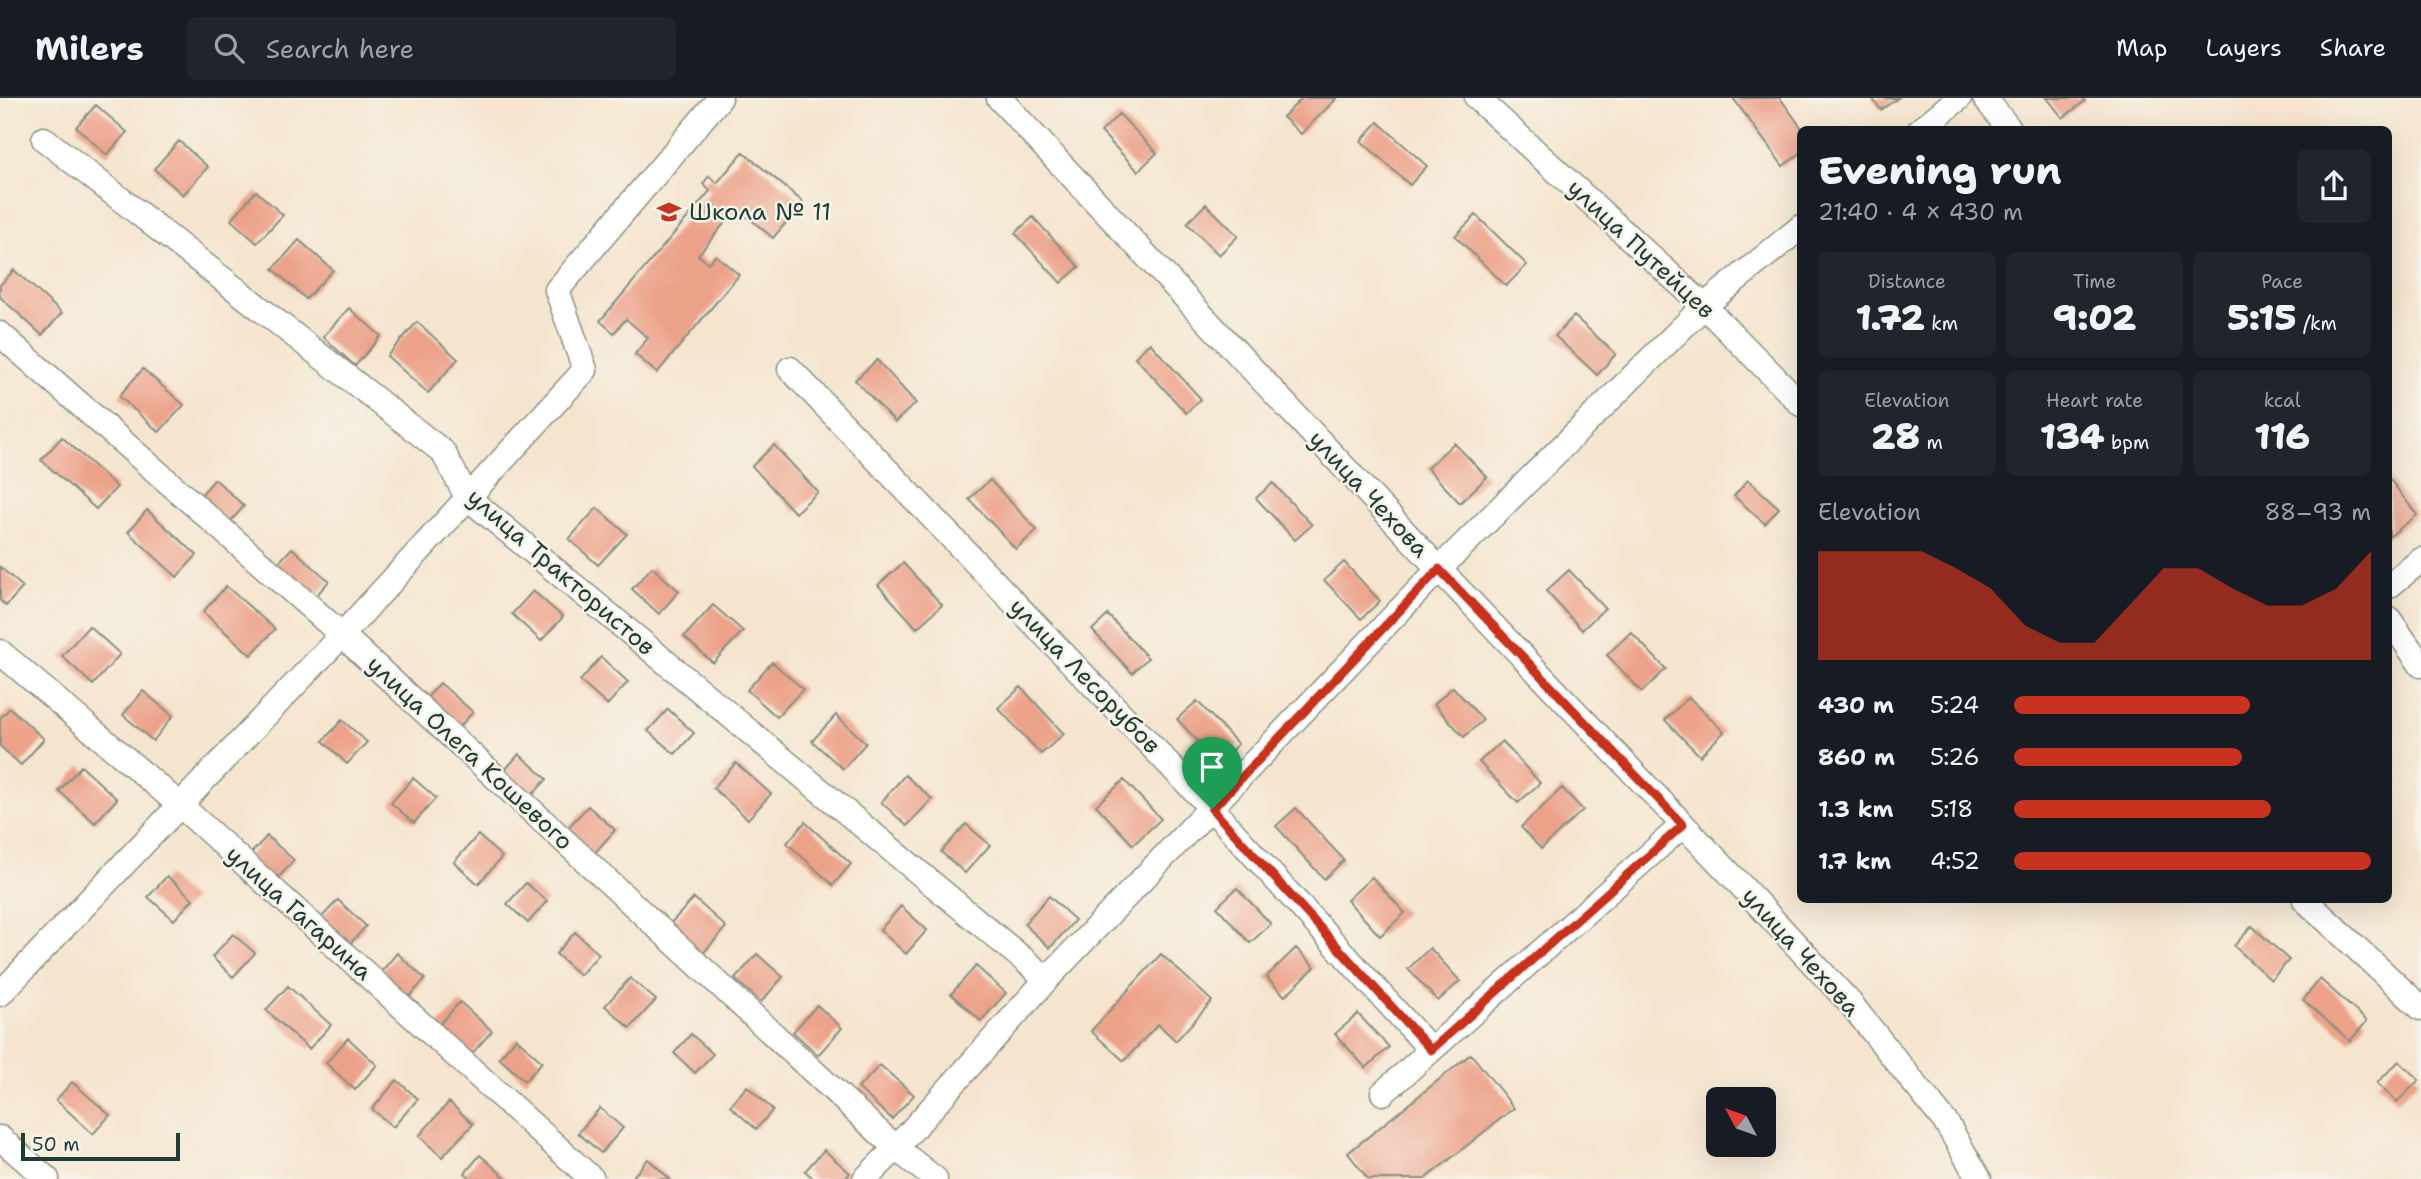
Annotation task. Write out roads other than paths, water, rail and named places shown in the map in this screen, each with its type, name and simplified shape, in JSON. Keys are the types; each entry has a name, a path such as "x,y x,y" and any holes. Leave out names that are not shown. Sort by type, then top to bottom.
{"street":[{"path":"0,994 342,635 585,370 557,290 720,98"},
{"name":"улица Чехова","path":"999,98 1439,569 1850,1003 1947,1124 1979,1179"},
{"name":"улица Путейцев","path":"1477,98 1704,306 1797,400"},
{"path":"1925,126 1959,98"},
{"path":"1985,98 2007,126"},
{"name":"улица Трактористов","path":"44,139 443,452 467,496 1047,979"},
{"path":"865,1179 1047,979 1439,569 1704,306 1797,229"},
{"name":"улица Олега Кошевого","path":"0,334 342,635 896,1148 935,1179"},
{"name":"улица Лесорубов","path":"790,369 1212,809 1431,1050"},
{"path":"2392,584 2421,560"},
{"path":"2392,623 2421,665"},
{"name":"улица Гагарина","path":"0,652 180,805 592,1179"},
{"path":"1382,1093 1683,825"},
{"path":"2308,903 2421,1009"},
{"path":"0,1138 47,1179"}],"place":[{"name":"Школа № 11","path":"669,212"}]}
